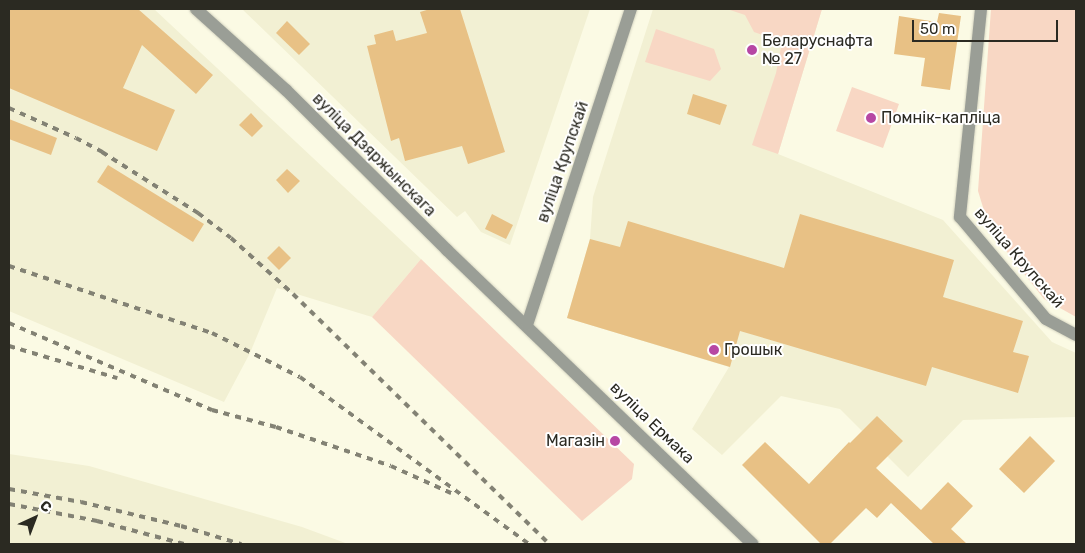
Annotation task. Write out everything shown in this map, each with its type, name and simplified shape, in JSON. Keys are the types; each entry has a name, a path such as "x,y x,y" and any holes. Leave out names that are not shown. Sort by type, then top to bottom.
{"street":[{"name":"вуліца Дзяржынскага","path":"196,9 286,90 447,250 527,325"},
{"name":"вуліца Крупскай","path":"527,325 631,9"},
{"name":"вуліца Крупскай","path":"981,9 960,217 1046,319 1076,335"},
{"name":"вуліца Ермака","path":"527,325 753,544"}],"shaded area":[{"path":"9,9 154,9 421,259 372,317 277,288 250,353 224,402 9,311"},
{"path":"242,9 590,9 510,245 481,232 465,211 457,217"},
{"path":"653,9 822,9 778,154 943,220 1052,342 1076,353 1076,417 963,420 908,477 840,409 781,396 722,455 692,429 729,367 567,318 590,239 593,197"},
{"path":"727,9 822,9 778,154 752,145 776,73 782,42 754,32 745,15"},
{"path":"991,9 1076,9 1076,317 1044,299 990,230 978,191"},
{"path":"656,29 714,49 721,69 710,81 645,62"},
{"path":"852,87 899,104 883,148 836,131"},
{"path":"421,259 634,464 632,479 582,521 372,317"},
{"path":"9,454 89,466 302,527 348,544 9,544"}],"building":[{"path":"9,9 138,9 213,75 196,94 142,45 123,88 175,110 157,151 9,88"},
{"path":"430,9 460,9 505,152 468,164 462,146 405,161 399,138 391,141 367,46 376,44 374,35 393,30 396,41 427,33 420,12"},
{"path":"939,13 961,16 950,90 921,86 925,58 894,54 899,16 937,22"},
{"path":"287,21 310,44 299,55 276,33"},
{"path":"693,94 727,105 720,125 687,114"},
{"path":"251,113 263,126 252,137 239,125"},
{"path":"9,119 57,138 51,155 9,139"},
{"path":"108,165 204,224 193,242 97,182"},
{"path":"287,169 300,181 288,193 276,180"},
{"path":"492,214 513,225 506,239 485,229"},
{"path":"800,214 954,260 943,297 1023,321 1013,352 1029,356 1018,393 932,367 926,386 740,331 730,367 567,318 590,239 620,247 628,221 784,268"},
{"path":"279,246 291,258 279,270 267,258"},
{"path":"877,416 903,441 876,468 921,510 948,482 973,506 951,529 967,544 934,544 891,503 877,518 866,508 830,544 821,544 742,465 765,442 809,484"},
{"path":"1030,436 1055,461 1024,493 999,469"}],"railway":[{"path":"9,108 76,138 102,152 198,213 231,238 293,294 549,544"},
{"path":"9,266 212,333 300,377 529,544"},
{"path":"9,323 212,410 276,427 391,466 451,493"},
{"path":"9,346 117,378"},
{"path":"9,489 81,502 181,526 241,544"},
{"path":"9,504 97,521 184,544"}],"place":[{"name":"Беларуснафта № 27","path":"752,50"},
{"name":"Помнік-капліца","path":"871,118"},
{"name":"Грошык","path":"714,350"},
{"name":"Магазін","path":"615,441"}]}
